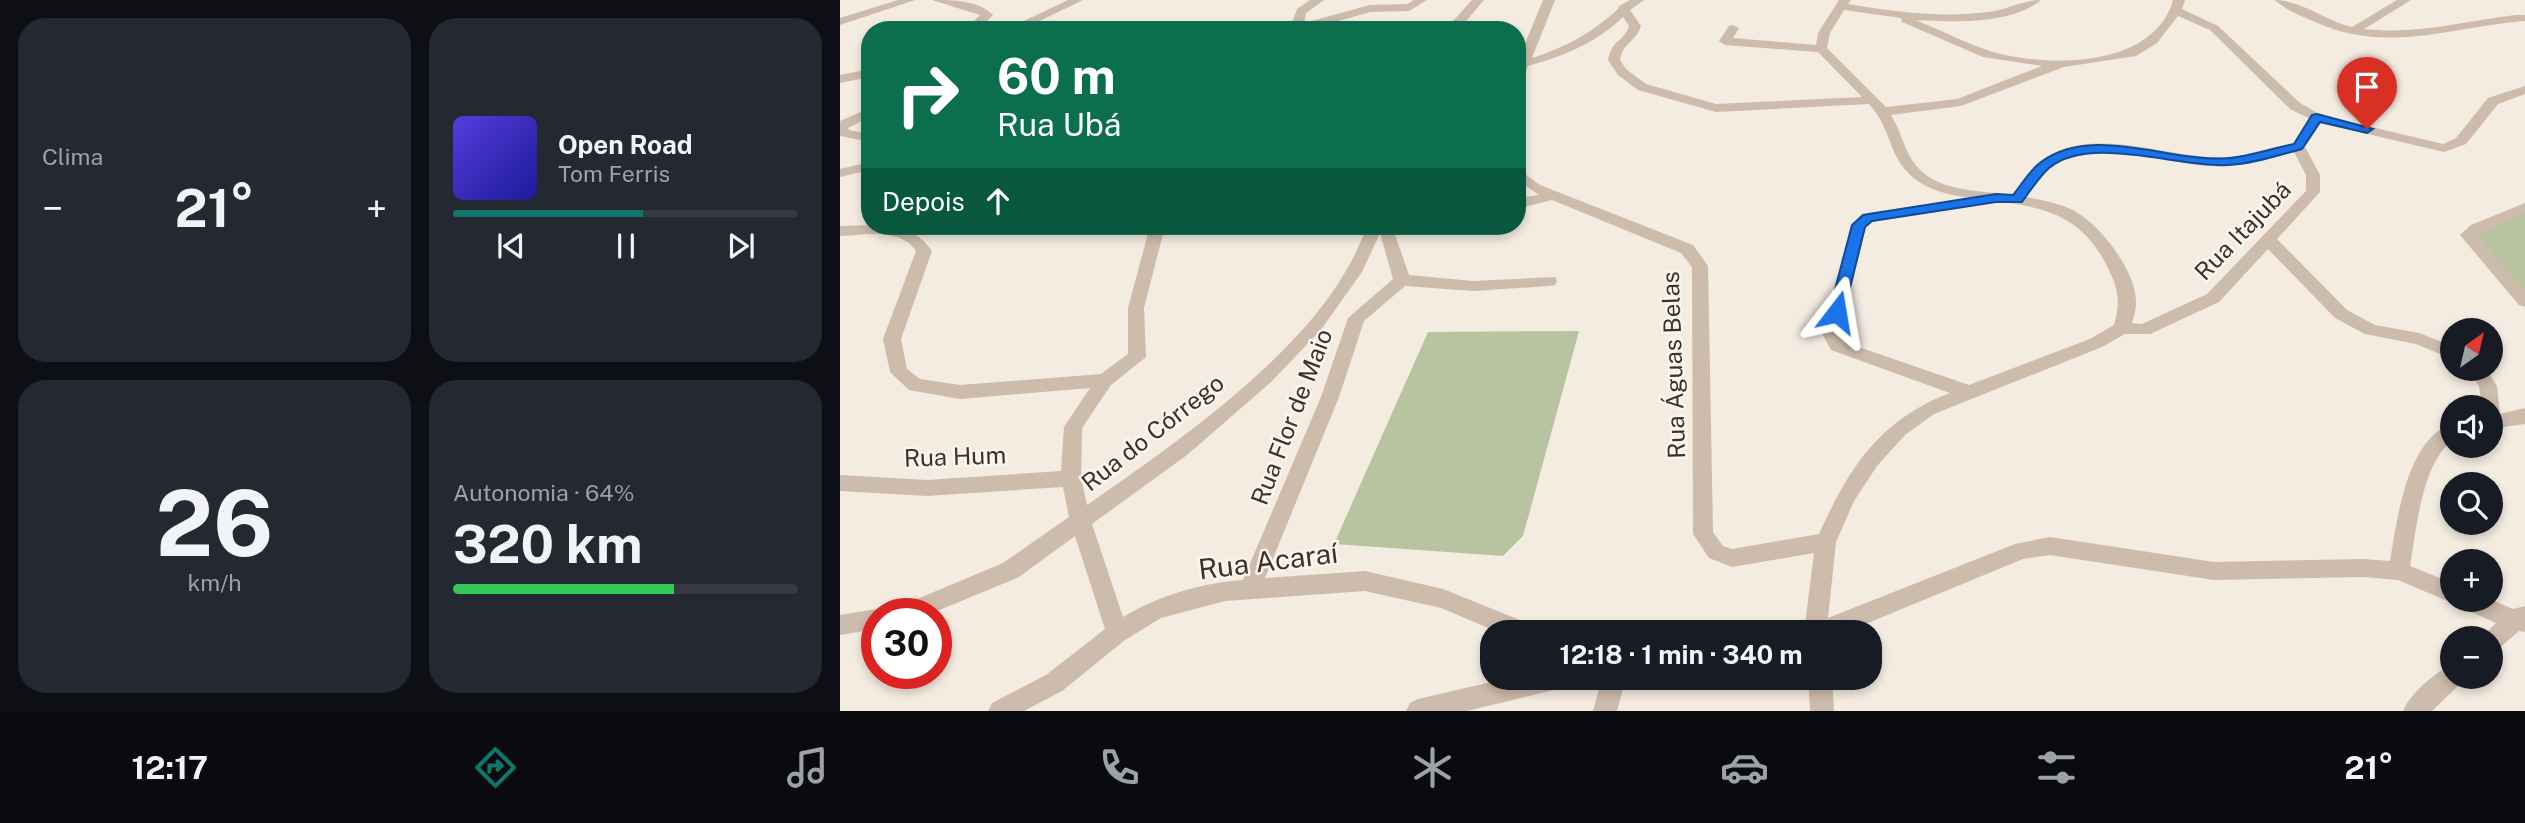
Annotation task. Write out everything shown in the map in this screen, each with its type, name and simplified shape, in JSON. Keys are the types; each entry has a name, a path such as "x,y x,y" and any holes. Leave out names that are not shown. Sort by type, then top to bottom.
{"street":[{"path":"840,22 909,0"},
{"path":"938,0 978,9 987,15 981,21"},
{"path":"1031,21 1077,0"},
{"path":"1300,21 1301,11 1319,0 1321,9 1335,21"},
{"path":"1319,21 1348,11 1396,3 1409,8 1421,0"},
{"path":"1461,21 1478,0"},
{"path":"1526,57 1549,0"},
{"path":"1526,63 1554,56 1598,34 1623,8 1638,0"},
{"path":"1896,16 2000,14 2035,0"},
{"path":"2281,0 2309,18 2351,32 2392,37 2525,18"},
{"path":"2351,32 2405,0"},
{"path":"1821,49 1824,33 1843,3 1896,16 1987,54 2061,64 2118,57 2139,50 2153,39 2178,5 2214,28 2295,106 2317,118 2444,148 2461,141 2493,101 2525,90"},
{"path":"1623,8 1635,26 1633,33 1616,48 1614,60 1622,72 1642,87 1716,108 1876,105 1932,109 1969,100 2061,64"},
{"path":"1733,28 1725,41 1821,49 1876,105 1904,160 1927,183 1949,191 2017,199 2053,207 2072,214 2091,227 2104,244 2128,301 2122,328 2096,343 1927,409 1898,430 1870,461 1846,497 1826,542 1818,620"},
{"path":"840,79 861,75"},
{"path":"861,116 841,126 842,133 861,136"},
{"path":"2017,199 2045,165 2068,153 2119,149 2183,159 2230,162 2298,147 2317,118"},
{"name":"Rua Itajubá","path":"2122,328 2144,330 2213,299 2313,192 2313,176 2298,147"},
{"path":"840,173 861,168"},
{"name":"Rua Águas Belas","path":"1526,180 1535,188 1687,249 1700,266 1703,534 1716,552 1732,558 1826,542"},
{"path":"1526,202 1554,195"},
{"path":"1966,392 1837,346 1831,334 1859,225 1867,218 1996,198"},
{"path":"2525,208 2476,228 2468,235 2525,301"},
{"path":"840,231 861,231"},
{"path":"911,235 918,239 924,251 892,339 899,372 915,385 960,392 1105,380"},
{"path":"1117,633 1081,523 1071,478 1073,427 1105,380 1137,357 1136,308 1156,235"},
{"name":"Rua do Córrego","path":"944,598 1011,570 1081,523 1180,450 1264,378 1322,316 1354,272 1371,235"},
{"path":"1388,235 1402,281 1473,286 1549,281"},
{"path":"2268,239 2341,314 2371,330 2419,339 2440,348"},
{"name":"Rua Flor de Maio","path":"1250,589 1330,397 1356,318 1402,281"},
{"path":"2503,421 2519,419 2525,415"},
{"path":"2399,572 2405,527 2421,473 2434,444 2440,440"},
{"name":"Rua Hum","path":"840,482 927,488 1071,478"},
{"path":"1847,620 2022,550 2050,546 2214,571 2363,568 2399,572 2440,588"},
{"name":"Rua Acaraí","path":"999,711 1054,684 1117,633 1156,609 1225,591 1365,580 1443,599 1495,620"},
{"path":"2503,612 2522,618"},
{"path":"2503,632 2522,618"},
{"path":"840,625 861,622"},
{"path":"2415,711 2440,687"},
{"path":"1419,711 1507,690"},
{"path":"1605,711 1611,690"},
{"path":"1821,690 1822,711"}],"green space":[{"path":"2525,210 2525,298 2473,232"},
{"path":"1579,331 1523,536 1503,556 1334,544 1428,332"}],"route":[{"path":"1837,312 1859,225 1867,218 1996,198 2017,199 2045,165 2068,153 2119,149 2183,159 2230,162 2298,147 2317,118 2367,129"}]}
